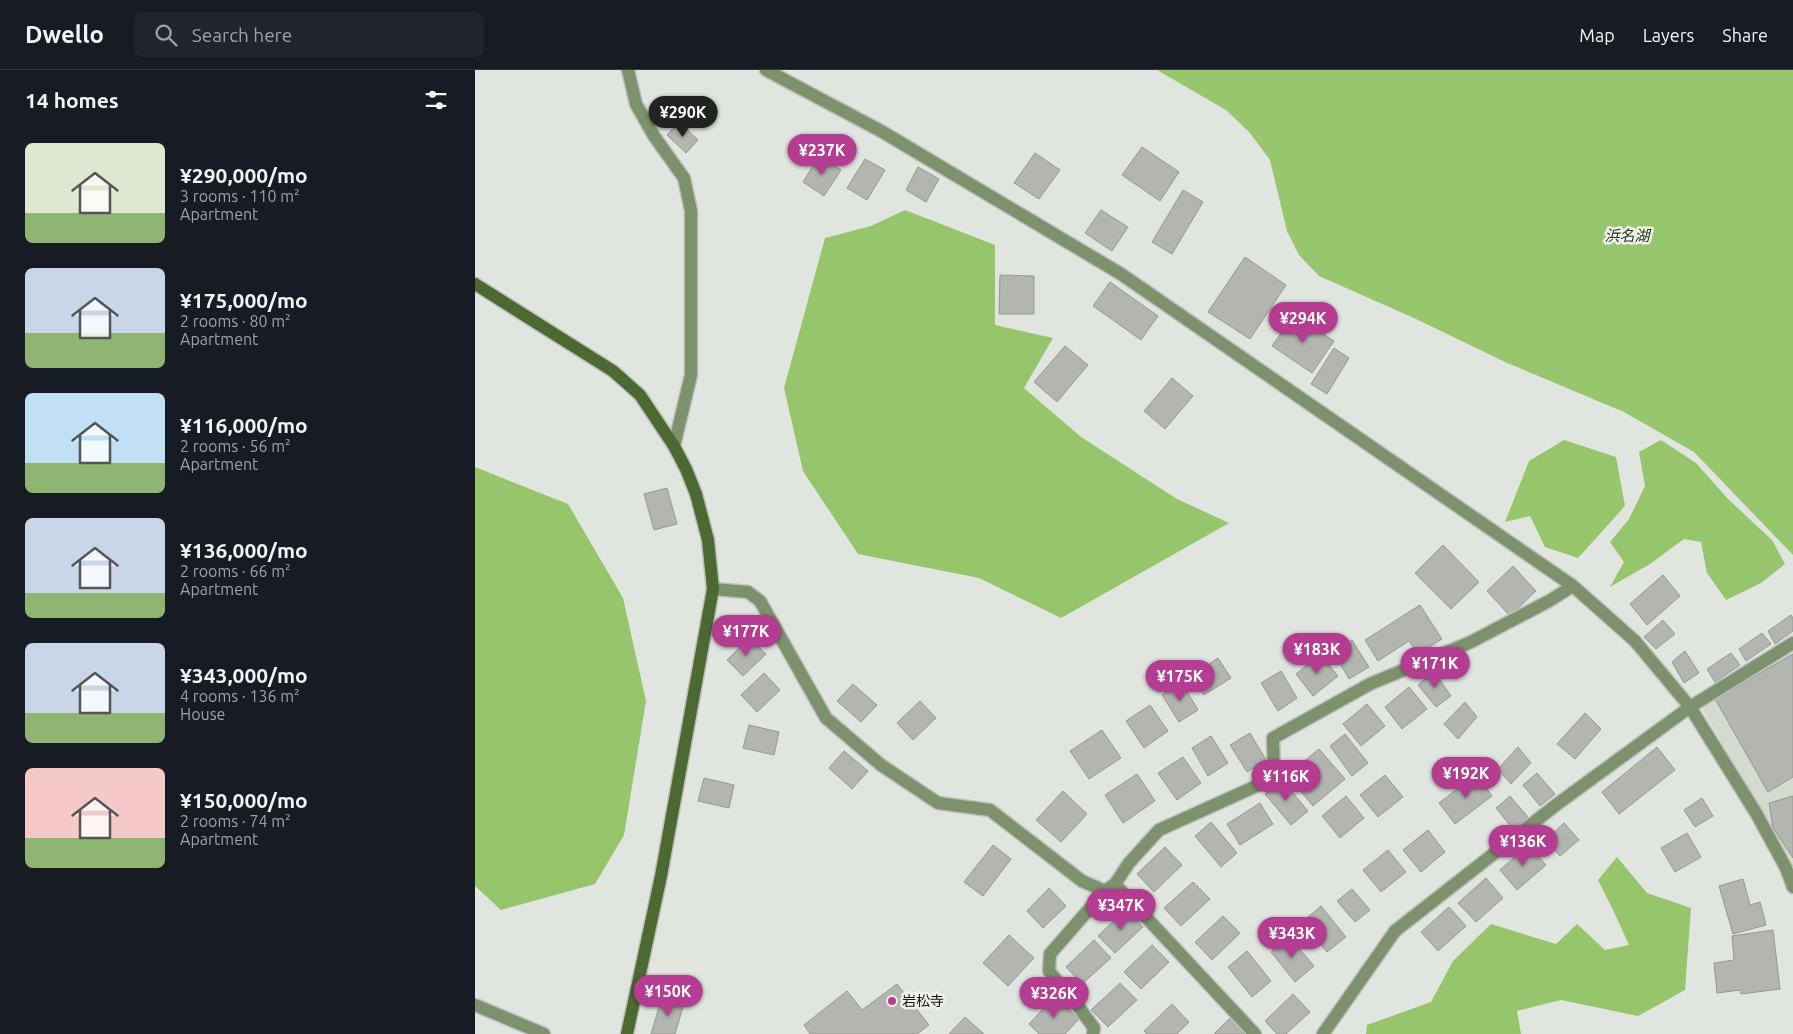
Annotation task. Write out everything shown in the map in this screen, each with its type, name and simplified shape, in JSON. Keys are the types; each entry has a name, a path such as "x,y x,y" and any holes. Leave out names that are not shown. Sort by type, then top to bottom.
{"street":[{"path":"628,70 636,104 654,136 684,178 691,211 691,375 674,446"},
{"path":"766,70 881,131 1121,274 1573,586 1635,641 1690,707 1756,813 1786,868 1793,887"},
{"path":"475,284 613,371 640,395 674,446 696,494 708,540 713,589 661,876 627,1034"},
{"path":"1093,1034 1094,1028 1049,971 1050,954 1159,830 1274,778 1273,738 1370,684 1471,642 1549,601 1573,586"},
{"path":"713,589 748,592 761,601 825,718 881,765 938,803 989,810 1082,881 1110,888 1255,1034"},
{"path":"1323,1034 1395,932 1556,805 1690,707 1793,643"},
{"path":"475,1005 544,1034"}],"shaded area":[{"path":"905,210 995,245 995,325 1053,338 1024,388 1081,437 1177,499 1229,523 1061,618 979,578 858,554 803,471 784,388 825,238 871,226"},
{"path":"1564,440 1616,457 1625,506 1578,558 1545,547 1530,516 1505,522 1529,461"},
{"path":"1661,440 1696,463 1728,499 1772,540 1785,564 1761,583 1726,600 1707,573 1701,542 1684,539 1650,564 1610,587 1624,562 1610,542 1629,519 1645,486 1639,452"},
{"path":"475,467 568,504 623,598 646,701 624,835 595,884 501,910 475,886"},
{"path":"1793,650 1793,867 1700,705"},
{"path":"1617,857 1647,893 1691,908 1685,990 1638,1016 1561,1000 1517,1011 1521,1034 1366,1034 1367,1025 1431,1002 1453,961 1491,924 1556,944 1577,924 1605,950 1629,945 1598,880"}],"water":[{"name":"浜名湖","path":"1157,70 1793,70 1793,555 1694,452 1624,412 1505,362 1414,318 1319,276 1299,255 1287,231 1270,160 1250,133 1226,110"}],"building":[{"path":"679,122 698,140 686,153 667,135"},
{"path":"1142,147 1179,172 1160,201 1122,175"},
{"path":"1035,153 1060,170 1039,199 1014,183"},
{"path":"819,156 841,170 824,196 803,182"},
{"path":"865,159 885,170 867,200 847,188"},
{"path":"918,167 939,179 926,202 906,190"},
{"path":"1183,190 1203,202 1172,254 1152,242"},
{"path":"1101,210 1128,227 1112,251 1085,233"},
{"path":"1245,257 1286,285 1250,339 1208,312"},
{"path":"1000,275 1034,276 1034,314 999,314"},
{"path":"1110,282 1158,316 1141,340 1093,306"},
{"path":"1294,315 1334,341 1312,373 1272,346"},
{"path":"1065,346 1088,365 1057,402 1034,382"},
{"path":"1334,348 1349,358 1327,394 1311,384"},
{"path":"1172,378 1193,396 1165,429 1144,411"},
{"path":"667,488 677,524 654,530 644,494"},
{"path":"1443,545 1479,582 1451,609 1415,573"},
{"path":"1513,566 1536,591 1510,616 1487,591"},
{"path":"1663,575 1680,596 1647,625 1630,604"},
{"path":"1420,605 1442,639 1418,654 1409,641 1378,661 1365,640"},
{"path":"1791,615 1793,618 1793,631 1775,644 1768,631"},
{"path":"1663,620 1675,634 1656,649 1644,637"},
{"path":"1762,633 1771,644 1746,661 1739,649"},
{"path":"749,638 766,654 743,676 727,660"},
{"path":"1352,640 1369,667 1349,679 1333,652"},
{"path":"1685,651 1699,673 1684,683 1672,662"},
{"path":"1731,653 1740,665 1715,682 1707,669"},
{"path":"1320,654 1338,676 1313,696 1296,674"},
{"path":"1793,654 1793,777 1768,792 1715,699"},
{"path":"1218,658 1231,678 1204,695 1191,676"},
{"path":"1281,671 1297,698 1278,711 1261,683"},
{"path":"1434,671 1451,696 1436,707 1418,685"},
{"path":"764,673 780,690 757,712 741,695"},
{"path":"1182,683 1198,710 1179,722 1162,695"},
{"path":"853,684 877,705 861,722 837,701"},
{"path":"1409,687 1427,709 1402,729 1385,707"},
{"path":"920,701 936,718 913,740 897,723"},
{"path":"1465,702 1477,717 1458,739 1444,724"},
{"path":"1367,704 1385,726 1361,746 1343,724"},
{"path":"1150,705 1168,731 1144,748 1126,721"},
{"path":"1585,713 1601,729 1575,759 1557,744"},
{"path":"749,725 779,732 774,755 743,748"},
{"path":"1102,730 1121,758 1089,779 1070,751"},
{"path":"1250,733 1266,760 1247,772 1230,745"},
{"path":"1345,734 1368,763 1352,776 1330,746"},
{"path":"1211,736 1228,763 1208,776 1192,748"},
{"path":"1518,747 1531,763 1511,784 1498,769"},
{"path":"1657,747 1675,770 1619,814 1602,792"},
{"path":"1319,749 1345,779 1313,806 1287,775"},
{"path":"844,751 868,771 852,789 829,768"},
{"path":"1183,757 1201,783 1177,800 1158,773"},
{"path":"1537,773 1555,794 1540,806 1523,785"},
{"path":"1137,774 1155,801 1123,823 1105,795"},
{"path":"1476,774 1492,796 1455,824 1439,803"},
{"path":"1385,775 1403,797 1378,817 1360,795"},
{"path":"704,778 734,785 729,808 698,801"},
{"path":"1282,780 1308,811 1291,825 1265,794"},
{"path":"1063,791 1087,814 1061,842 1036,820"},
{"path":"1346,796 1364,818 1340,838 1322,816"},
{"path":"1510,796 1528,817 1513,829 1496,808"},
{"path":"1793,796 1793,858 1773,828 1769,803"},
{"path":"1702,798 1713,816 1695,827 1684,810"},
{"path":"1260,803 1273,824 1240,845 1227,824"},
{"path":"1211,822 1237,853 1221,867 1195,836"},
{"path":"1564,823 1579,840 1560,856 1546,840"},
{"path":"1428,830 1445,852 1421,872 1403,850"},
{"path":"1687,833 1701,857 1675,872 1661,848"},
{"path":"993,845 1011,859 983,896 964,882"},
{"path":"1528,845 1546,865 1517,890 1500,870"},
{"path":"1165,847 1182,865 1154,892 1137,874"},
{"path":"1388,850 1406,872 1381,892 1363,870"},
{"path":"1486,878 1503,898 1476,922 1458,903"},
{"path":"1743,879 1750,905 1760,902 1766,925 1733,934 1719,886"},
{"path":"1193,882 1210,899 1181,926 1164,908"},
{"path":"1049,888 1066,906 1043,928 1027,911"},
{"path":"1352,889 1370,910 1355,922 1337,901"},
{"path":"1321,906 1346,937 1327,952 1302,922"},
{"path":"1449,907 1466,926 1438,951 1421,932"},
{"path":"1126,909 1143,927 1115,953 1098,936"},
{"path":"1223,916 1240,933 1212,960 1195,942"},
{"path":"1773,930 1780,989 1741,994 1740,990 1717,993 1714,963 1734,960 1732,936"},
{"path":"1009,935 1034,958 1008,986 983,963"},
{"path":"1289,937 1314,966 1295,982 1271,952"},
{"path":"1094,940 1111,958 1082,984 1066,967"},
{"path":"1152,945 1169,962 1141,989 1124,972"},
{"path":"1247,951 1271,981 1252,997 1228,967"},
{"path":"1120,983 1137,1000 1108,1027 1091,1010"},
{"name":"岩松寺","path":"897,984 929,1025 917,1034 810,1034 804,1025 847,991 862,1010"},
{"path":"1293,994 1310,1012 1286,1034 1277,1034 1265,1021"},
{"path":"1055,996 1079,1019 1065,1034 1039,1034 1029,1024"},
{"path":"662,997 684,1004 675,1034 651,1034"},
{"path":"1172,1004 1189,1022 1177,1034 1147,1034 1144,1031"},
{"path":"965,1017 984,1034 949,1034"},
{"path":"1230,1018 1247,1034 1214,1034"}],"place":[{"name":"岩松寺","path":"892,1001"}]}
